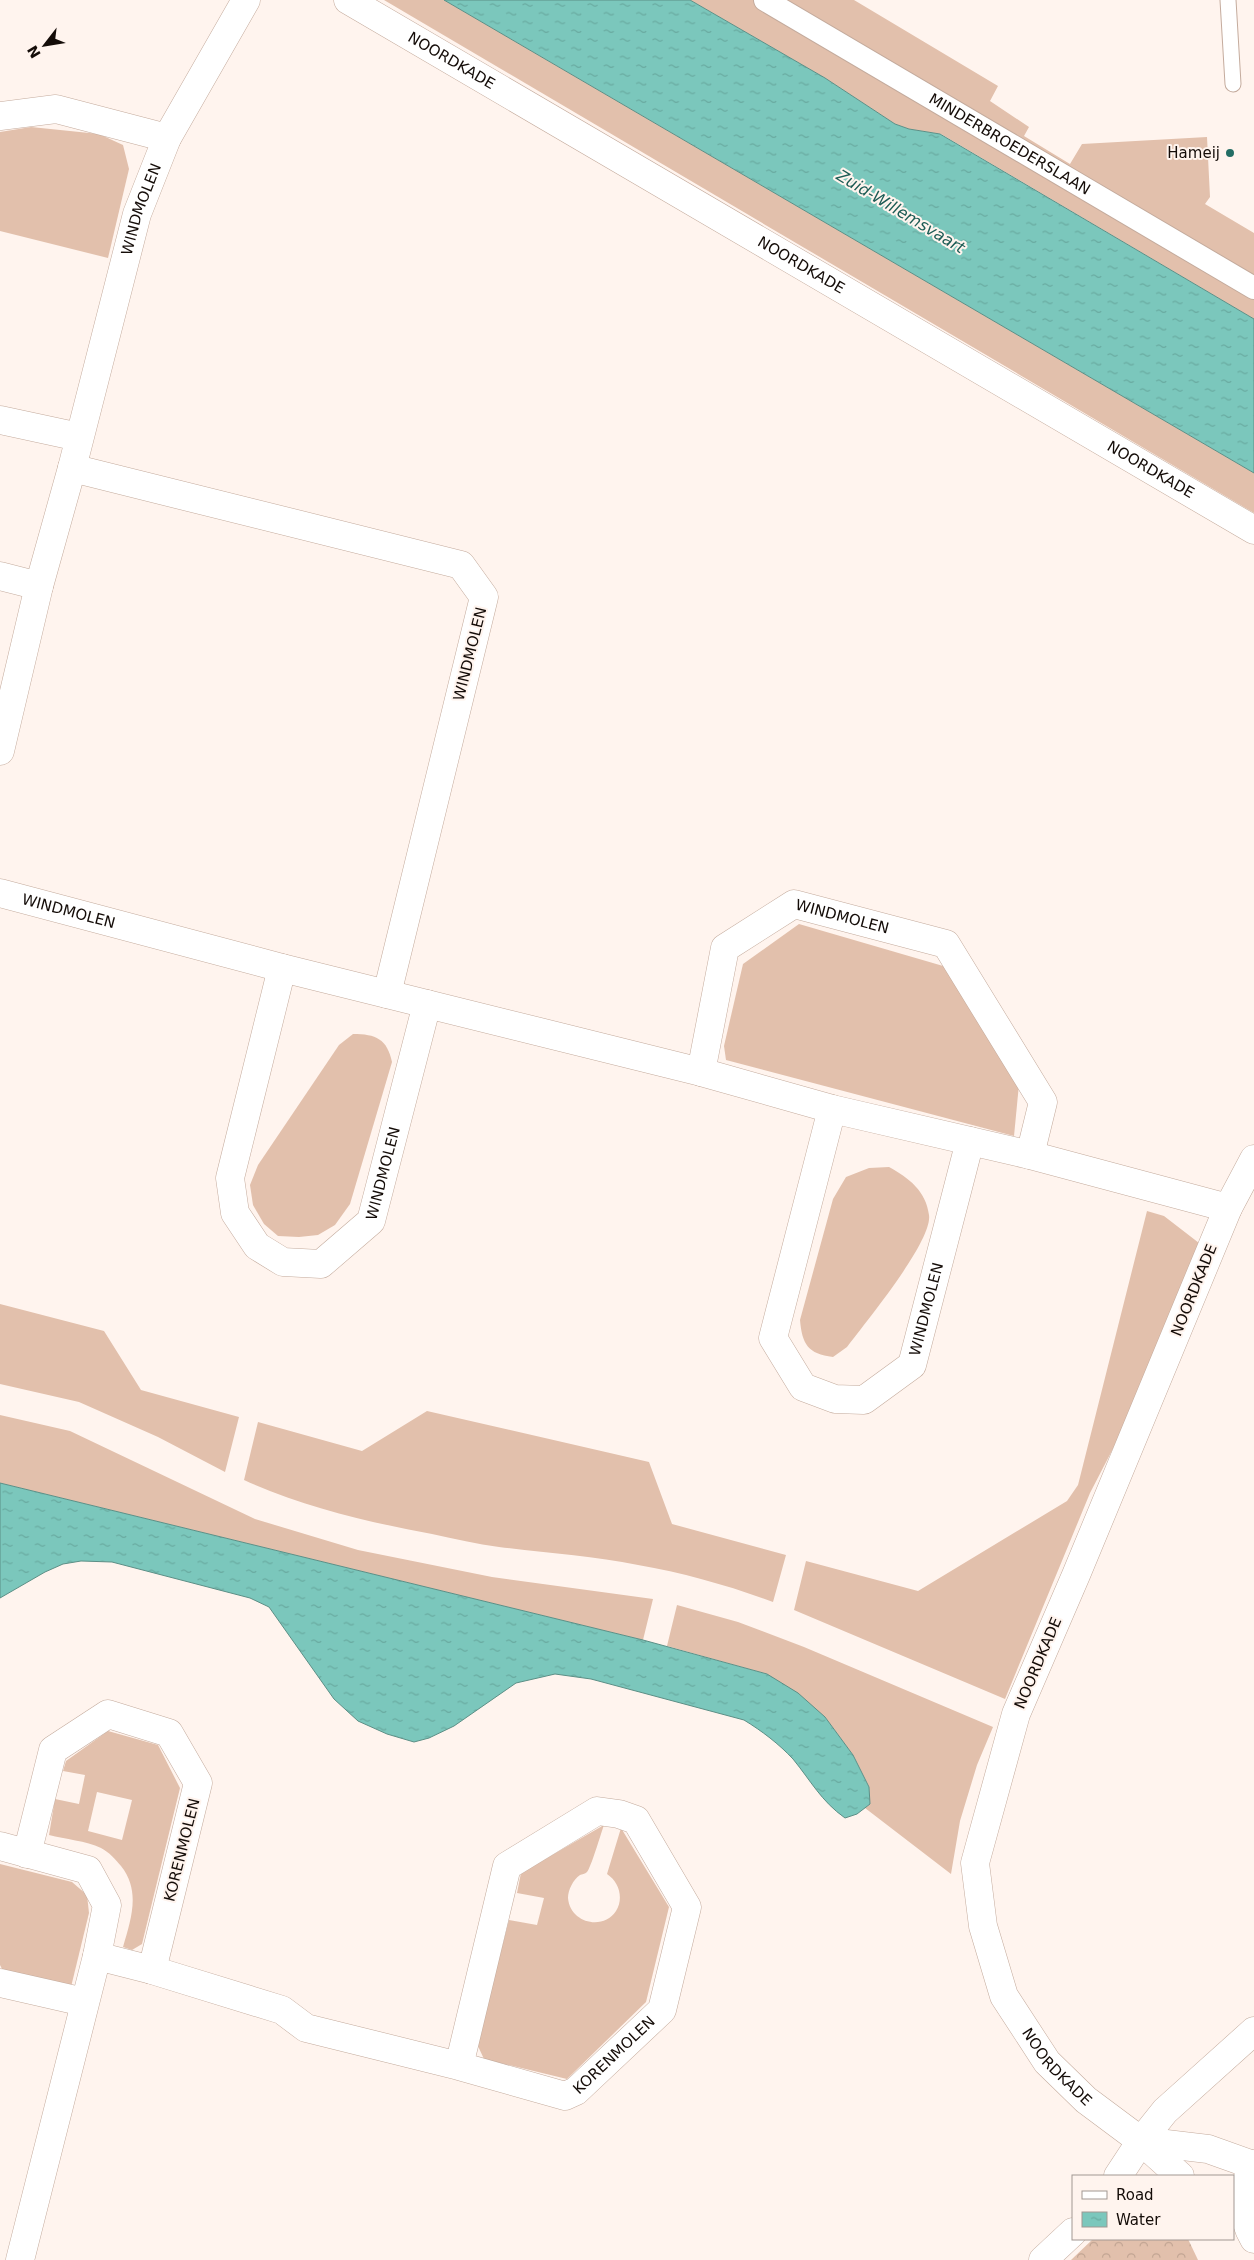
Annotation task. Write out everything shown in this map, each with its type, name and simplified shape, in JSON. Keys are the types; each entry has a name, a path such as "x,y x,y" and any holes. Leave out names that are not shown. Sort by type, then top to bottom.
{"street":[{"name":"WINDMOLEN","path":"0,751 39,586 72,468 137,214 167,138 246,0"},
{"name":"NOORDKADE","path":"348,0 1254,530"},
{"name":"MINDERBROEDERSLAAN","path":"765,0 1254,288"},
{"path":"0,116 56,109 167,138"},
{"path":"0,420 79,436"},
{"name":"WINDMOLEN","path":"72,468 461,565 484,597 387,994"},
{"path":"0,576 39,586"},
{"name":"WINDMOLEN","path":"0,893 282,968 701,1072 832,1109 1030,1155 1228,1208"},
{"name":"WINDMOLEN","path":"701,1072 725,948 794,904 946,944 1043,1102 1030,1155"},
{"name":"WINDMOLEN","path":"282,968 230,1178 235,1213 257,1246 283,1262 321,1264 371,1221 427,1004"},
{"name":"WINDMOLEN","path":"832,1109 773,1338 803,1387 835,1399 864,1400 912,1365 970,1142"},
{"name":"NOORDKADE","path":"1179,2175 1141,2142 1086,2100 1047,2062 1004,1996 983,1926 975,1863 1016,1714 1076,1575 1228,1208 1254,1159"},
{"name":"KORENMOLEN","path":"27,1854 53,1750 108,1714 169,1733 198,1783 152,1970"},
{"name":"KORENMOLEN","path":"97,1956 152,1970 282,2010 306,2028 459,2066 565,2096 576,2091 662,2010 687,1906 636,1820 619,1814 598,1811 507,1866 459,2066"},
{"path":"0,1846 88,1870 107,1904 97,1956 20,2260"},
{"path":"0,1982 84,2002"},
{"path":"1119,2175 1165,2111 1254,2031"},
{"path":"1141,2142 1208,2149 1254,2165 1238,2205 1254,2239"},
{"path":"1043,2260 1072,2233"}],"lane":[{"path":"1228,0 1233,84"}],"green space":[{"path":"384,0 444,0 1254,473 1254,513"},
{"path":"690,0 854,0 998,86 990,101 1029,127 1024,136 1070,164 1082,144 1207,137 1210,197 1205,204 1254,233 1254,319 941,134 909,129 895,124 825,78"},
{"path":"31,127 99,134 123,145 129,169 108,258 0,231 0,132"},
{"path":"799,924 950,968 1019,1084 1014,1136 726,1060 724,1046 743,964"},
{"path":"353,1034 368,1035 379,1039 387,1048 392,1062 350,1204 335,1225 318,1235 299,1237 278,1236 264,1224 253,1205 250,1185 258,1165 339,1045"},
{"path":"889,1167 910,1181 920,1192 929,1215 927,1227 910,1262 847,1347 833,1357 824,1356 808,1346 802,1335 800,1320 833,1199 846,1177 869,1168"},
{"path":"1147,1211 1164,1216 1199,1243 1119,1437 1090,1493 1005,1699 794,1610 806,1561 918,1591 1067,1501 1078,1485"},
{"path":"0,1304 104,1331 141,1390 239,1417 225,1472 158,1437 79,1402 0,1384"},
{"path":"427,1411 649,1462 672,1524 786,1555 773,1602 707,1580 655,1568 604,1559 491,1546 336,1513 266,1490 244,1480 258,1422 362,1451"},
{"path":"0,1415 70,1431 255,1519 358,1550 492,1577 653,1599 643,1640 0,1483"},
{"path":"677,1605 738,1622 804,1647 993,1727 977,1765 960,1821 951,1874 865,1808 870,1804 869,1787 853,1755 825,1717 767,1674 667,1646"},
{"path":"108,1731 158,1745 180,1788 142,1944 132,1950 123,1947 131,1916 133,1895 131,1885 121,1866 110,1854 101,1848 49,1835 55,1799 79,1804 85,1775 63,1771 66,1761","holes":["97,1792 132,1800 122,1840 88,1831"]},
{"path":"604,1825 589,1869 573,1882 568,1898 570,1907 581,1918 596,1922 603,1921 616,1911 620,1901 619,1891 615,1881 607,1874 621,1828 669,1907 646,2002 567,2079 484,2059 477,2044 509,1920 537,1925 544,1898 517,1893 521,1873"},
{"path":"0,1864 72,1882 87,1895 89,1913 71,1987 3,1971 0,1965"},
{"path":"1092,2240 1188,2240 1198,2260 1071,2260"}],"water":[{"name":"Zuid-Willemsvaart","path":"444,0 690,0 825,78 895,124 909,129 940,134 1254,319 1254,473"},
{"path":"0,1483 643,1640 767,1674 798,1693 825,1717 853,1755 869,1787 870,1804 857,1814 845,1818 823,1798 788,1753 744,1720 591,1679 555,1674 516,1683 454,1726 429,1738 414,1742 387,1734 358,1721 334,1699 269,1607 250,1598 112,1562 81,1561 63,1564 45,1572 0,1598"}],"place":[{"name":"Hameij","path":"1230,153"}]}
